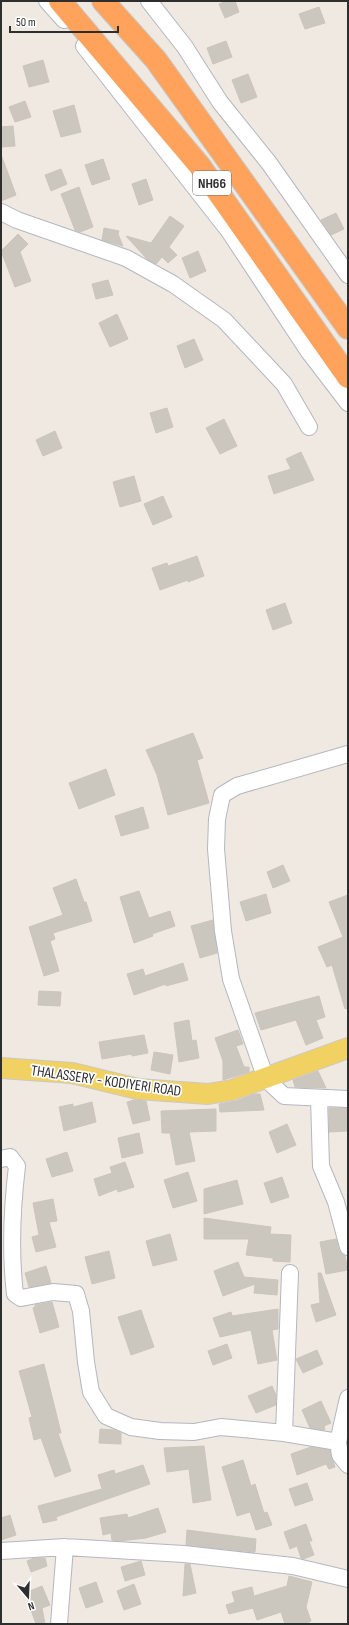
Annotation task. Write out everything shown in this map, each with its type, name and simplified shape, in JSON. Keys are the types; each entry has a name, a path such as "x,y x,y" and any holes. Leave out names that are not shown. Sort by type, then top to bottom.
{"highway":[{"name":"NH66","path":"60,1 199,165 348,377"},
{"name":"NH66","path":"103,1 156,60 348,328"}],"main road":[{"name":"THALASSERY - KODIYERI ROAD","path":"1,1068 72,1073 138,1088 208,1094 232,1090 266,1079 348,1048"}],"street":[{"path":"47,1 112,80 229,231 309,352 348,403"},
{"path":"149,1 185,47 220,102 269,162 348,275"},
{"path":"1,212 17,220 126,258 173,284 224,320 284,384 309,427"},
{"path":"348,754 236,786 222,795 217,819 216,849 223,931 231,980 266,1079 284,1096 348,1098"},
{"path":"319,1098 321,1166 336,1202 348,1247"},
{"path":"1,1159 10,1157 17,1166 14,1190 12,1267 15,1294 21,1298 53,1292 76,1294 81,1311 86,1362 91,1392 106,1416 131,1427 160,1431 194,1432 221,1427 284,1433 338,1442"},
{"path":"284,1433 290,1273"},
{"path":"348,1398 338,1442 340,1455 348,1465"},
{"path":"59,1624 65,1547"},
{"path":"1,1551 65,1547 110,1548 184,1554 293,1566 348,1579"}],"building":[{"path":"227,1 235,1 239,12 225,18 219,4"},
{"path":"319,7 325,23 305,29 299,14"},
{"path":"226,41 232,57 213,64 207,48"},
{"path":"43,60 49,82 29,87 23,66"},
{"path":"248,74 257,97 241,103 232,80"},
{"path":"25,101 31,117 15,122 9,107"},
{"path":"74,105 81,132 61,137 53,111"},
{"path":"13,126 15,146 1,147 1,127"},
{"path":"2,157 16,195 1,201 1,158"},
{"path":"103,159 110,179 92,185 85,165"},
{"path":"61,169 67,184 51,191 45,175"},
{"path":"146,179 153,200 139,205 132,184"},
{"path":"79,187 93,227 80,232 75,230 61,194"},
{"path":"336,213 344,229 331,235 321,220"},
{"path":"170,216 184,226 169,247 177,255 168,263 162,257 156,264 147,259 126,236 151,243"},
{"path":"104,228 119,231 118,234 123,246 102,240"},
{"path":"18,234 28,244 20,252 31,281 15,287 1,251"},
{"path":"198,251 206,271 190,278 182,258"},
{"path":"108,280 113,295 96,299 92,284"},
{"path":"117,314 128,339 110,347 99,323"},
{"path":"194,339 203,360 185,368 177,346"},
{"path":"167,408 173,427 156,433 150,413"},
{"path":"224,419 237,446 220,454 206,428"},
{"path":"55,431 62,448 43,456 36,440"},
{"path":"301,452 314,480 274,494 268,476 291,469 286,459"},
{"path":"134,476 141,501 120,507 113,482"},
{"path":"163,496 172,517 153,525 144,504"},
{"path":"197,556 204,576 160,590 152,568 167,563 168,566"},
{"path":"285,603 292,623 273,630 266,610"},
{"path":"193,733 203,758 197,760 209,803 168,815 157,775 146,750"},
{"path":"106,769 115,795 79,809 69,783"},
{"path":"143,807 149,828 121,836 115,816"},
{"path":"283,865 290,881 273,888 267,872"},
{"path":"76,879 92,921 53,933 55,939 50,941 59,971 44,976 29,927 63,915 53,888"},
{"path":"139,891 149,918 170,911 175,926 152,934 153,936 134,943 120,897"},
{"path":"266,894 271,913 246,921 240,902"},
{"path":"348,895 348,1008 345,1009 332,965 327,967 318,947 343,937 329,902"},
{"path":"213,920 217,953 200,958 191,926"},
{"path":"183,963 188,980 166,986 166,984 134,995 127,974 143,969 145,976"},
{"path":"39,991 61,992 60,1006 38,1005"},
{"path":"319,996 325,1017 316,1020 323,1038 306,1045 296,1020 261,1030 255,1013"},
{"path":"189,1020 192,1041 196,1040 199,1058 179,1062 174,1023"},
{"path":"238,1030 243,1044 236,1046 244,1067 249,1067 249,1072 223,1080 223,1061 215,1038"},
{"path":"144,1035 148,1053 102,1059 99,1042"},
{"path":"154,1052 173,1055 170,1074 151,1070"},
{"path":"318,1071 326,1088 295,1087 293,1080"},
{"path":"254,1094 260,1094 264,1110 220,1112 219,1104 236,1101"},
{"path":"134,1100 146,1101 150,1120 133,1124 127,1102"},
{"path":"92,1102 96,1122 64,1131 59,1107 73,1104 73,1107"},
{"path":"329,1108 347,1108 347,1131 329,1132"},
{"path":"216,1109 216,1131 189,1132 195,1161 176,1165 170,1133 162,1133 161,1111"},
{"path":"287,1124 296,1145 277,1153 269,1132"},
{"path":"139,1133 143,1153 122,1158 118,1138"},
{"path":"67,1152 73,1171 52,1177 46,1159"},
{"path":"125,1162 134,1187 118,1192 117,1189 99,1196 94,1179 112,1173 110,1167"},
{"path":"188,1172 197,1201 173,1208 164,1180"},
{"path":"282,1177 289,1197 271,1203 264,1183"},
{"path":"237,1180 243,1204 204,1214 204,1189"},
{"path":"53,1199 57,1221 49,1222 56,1247 36,1252 32,1237 39,1235 33,1203"},
{"path":"204,1218 271,1227 270,1234 291,1235 290,1262 273,1261 273,1258 246,1255 249,1239 204,1239"},
{"path":"170,1234 177,1260 153,1266 146,1241"},
{"path":"336,1239 339,1250 345,1256 348,1270 326,1274 320,1242"},
{"path":"109,1251 115,1278 92,1284 85,1257"},
{"path":"238,1262 244,1277 278,1280 277,1295 254,1293 255,1284 223,1296 214,1271"},
{"path":"46,1266 51,1283 29,1287 25,1273"},
{"path":"318,1273 321,1273 336,1315 316,1322 311,1305 320,1303"},
{"path":"52,1302 59,1327 40,1333 33,1308 35,1305"},
{"path":"278,1309 278,1329 272,1330 277,1360 258,1364 251,1330 220,1337 213,1318 231,1312 232,1316"},
{"path":"141,1310 154,1347 131,1355 118,1317"},
{"path":"227,1344 232,1358 213,1365 208,1351"},
{"path":"317,1350 323,1364 303,1373 296,1359"},
{"path":"44,1364 61,1433 58,1433 71,1471 55,1477 41,1438 34,1440 29,1418 32,1417 19,1371"},
{"path":"272,1386 276,1395 276,1405 256,1413 248,1396"},
{"path":"321,1401 331,1423 324,1426 325,1430 310,1428 302,1410"},
{"path":"100,1429 114,1430 121,1433 121,1444 99,1443"},
{"path":"204,1446 211,1500 193,1503 189,1469 167,1472 164,1448"},
{"path":"311,1447 330,1450 335,1467 329,1469 326,1464 297,1475 291,1454"},
{"path":"243,1460 251,1486 255,1484 264,1513 267,1512 272,1525 256,1530 250,1512 237,1516 222,1467"},
{"path":"143,1465 150,1484 56,1517 57,1520 43,1523 38,1506 102,1489 98,1475 114,1470 115,1474"},
{"path":"307,1483 313,1500 295,1506 289,1489"},
{"path":"158,1508 166,1532 146,1538 119,1541 112,1540 111,1533 103,1535 100,1518 127,1514 128,1518"},
{"path":"10,1515 16,1535 1,1540 1,1518"},
{"path":"306,1524 312,1541 309,1541 314,1555 303,1559 301,1558 297,1546 290,1549 284,1532"},
{"path":"187,1530 256,1539 255,1552 186,1545"},
{"path":"34,1558 45,1558 47,1566 31,1572 27,1561"},
{"path":"141,1561 145,1575 125,1581 121,1567"},
{"path":"185,1564 190,1564 196,1593 183,1596"},
{"path":"289,1576 312,1582 306,1607 311,1621 304,1624 285,1624 281,1612 257,1620 253,1608 229,1614 226,1605 235,1602 232,1592 252,1587 254,1596 287,1586"},
{"path":"96,1582 103,1602 86,1608 79,1588"},
{"path":"134,1584 141,1604 124,1610 117,1591"},
{"path":"42,1586 50,1605 42,1608 45,1624 36,1624 25,1593"}]}
